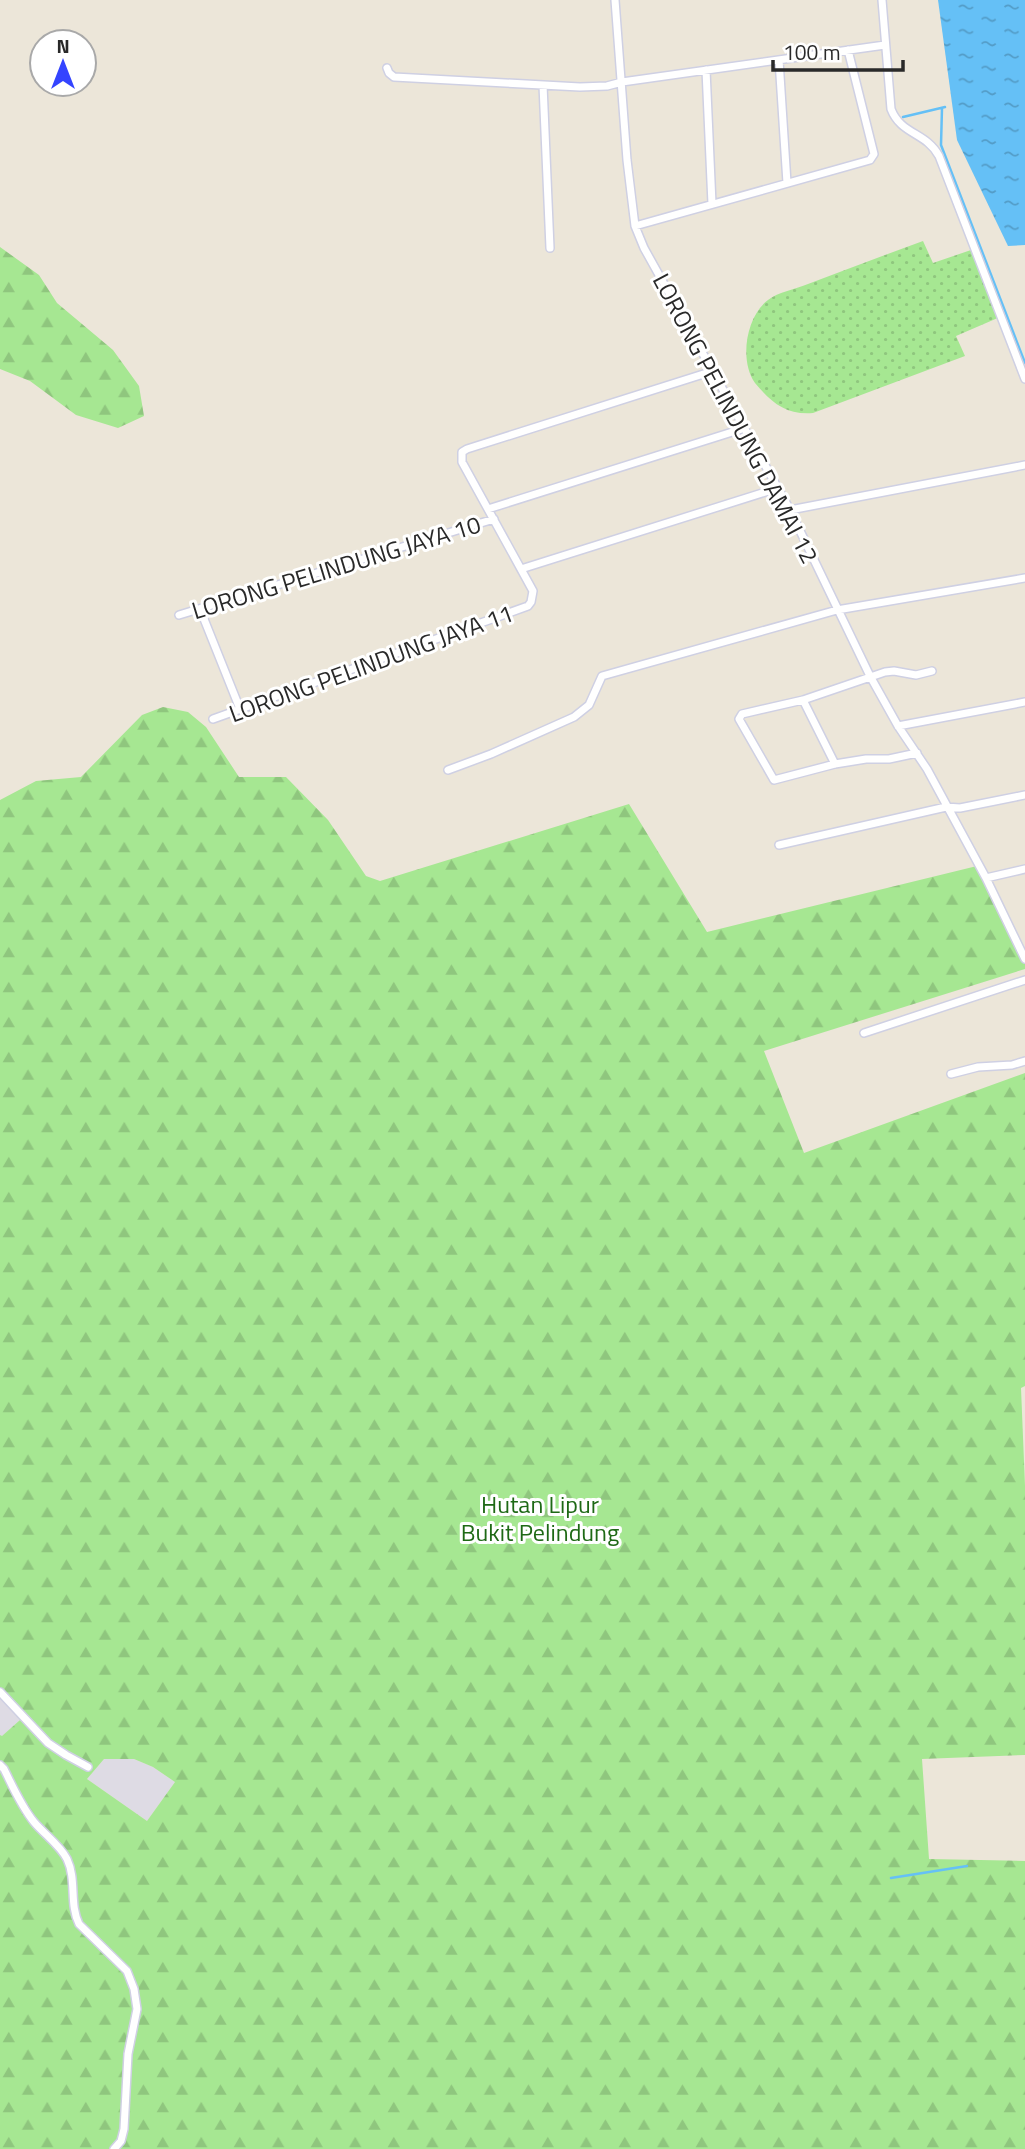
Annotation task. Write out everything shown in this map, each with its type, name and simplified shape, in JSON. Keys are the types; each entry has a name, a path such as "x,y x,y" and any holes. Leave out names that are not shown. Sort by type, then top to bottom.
{"street":[{"name":"LORONG PELINDUNG DAMAI 12","path":"615,0 627,160 635,226 644,248 790,510 870,676 898,726 928,769 1025,959"},
{"path":"882,0 891,109 899,124 931,144 939,156 1025,379"},
{"path":"387,68 394,77 607,86 885,45"},
{"path":"635,226 866,163 874,154 848,50"},
{"path":"779,60 788,183"},
{"path":"706,70 712,204"},
{"path":"543,85 550,248"},
{"path":"713,371 467,449 462,452 462,462 521,569 778,488"},
{"path":"488,509 745,428"},
{"path":"790,510 1025,466"},
{"name":"LORONG PELINDUNG JAYA 10","path":"178,615 494,519"},
{"name":"LORONG PELINDUNG JAYA 11","path":"213,719 528,606 533,591 521,569"},
{"path":"448,770 574,717 589,705 602,676 837,610 1025,578"},
{"path":"200,609 240,709"},
{"path":"916,753 889,759 835,764 774,780 740,723 740,717 742,714 803,700 889,671 916,675 932,671"},
{"path":"803,700 835,764"},
{"path":"898,726 1025,702"},
{"path":"779,845 946,807 960,808 1025,795"},
{"path":"986,878 1025,869"},
{"path":"864,1033 1025,980"},
{"path":"951,1074 978,1067 1012,1065 1025,1060"},
{"path":"0,1692 48,1743 89,1767"},
{"path":"0,1765 20,1803 66,1856 73,1875 73,1898 79,1924 127,1971 134,1989 137,2010 128,2054 124,2129 121,2141 114,2149"}],"shaded area":[{"path":"0,1697 20,1720 1,1737 0,1735"},
{"path":"104,1759 134,1759 153,1767 175,1782 147,1821 87,1779"}],"green space":[{"path":"923,241 933,263 971,250 1000,317 956,336 965,356 813,413 787,410 761,390 750,374 746,351 750,327 760,307 772,297"},
{"path":"0,247 39,275 57,303 113,350 139,386 144,416 118,428 76,415 30,381 0,369"},
{"name":"Hutan Lipur Bukit Pelindung","path":"163,707 188,712 206,727 239,777 286,777 328,820 366,876 380,881 629,804 707,932 977,866 1025,963 1025,969 764,1051 804,1153 1025,1073 1025,1386 1021,1388 1025,1486 1025,1755 922,1759 929,1859 1025,1861 1025,2149 0,2149 0,1735 20,1720 0,1697 0,800 36,781 81,777 142,715","holes":["104,1759 134,1759 153,1767 175,1782 147,1821 87,1779"]}],"water":[{"path":"938,0 1025,0 1025,245 1008,246 957,140"}],"waterway":[{"path":"903,117 945,107"},
{"path":"942,108 941,145 1025,363"},
{"path":"891,1878 967,1866"}]}
